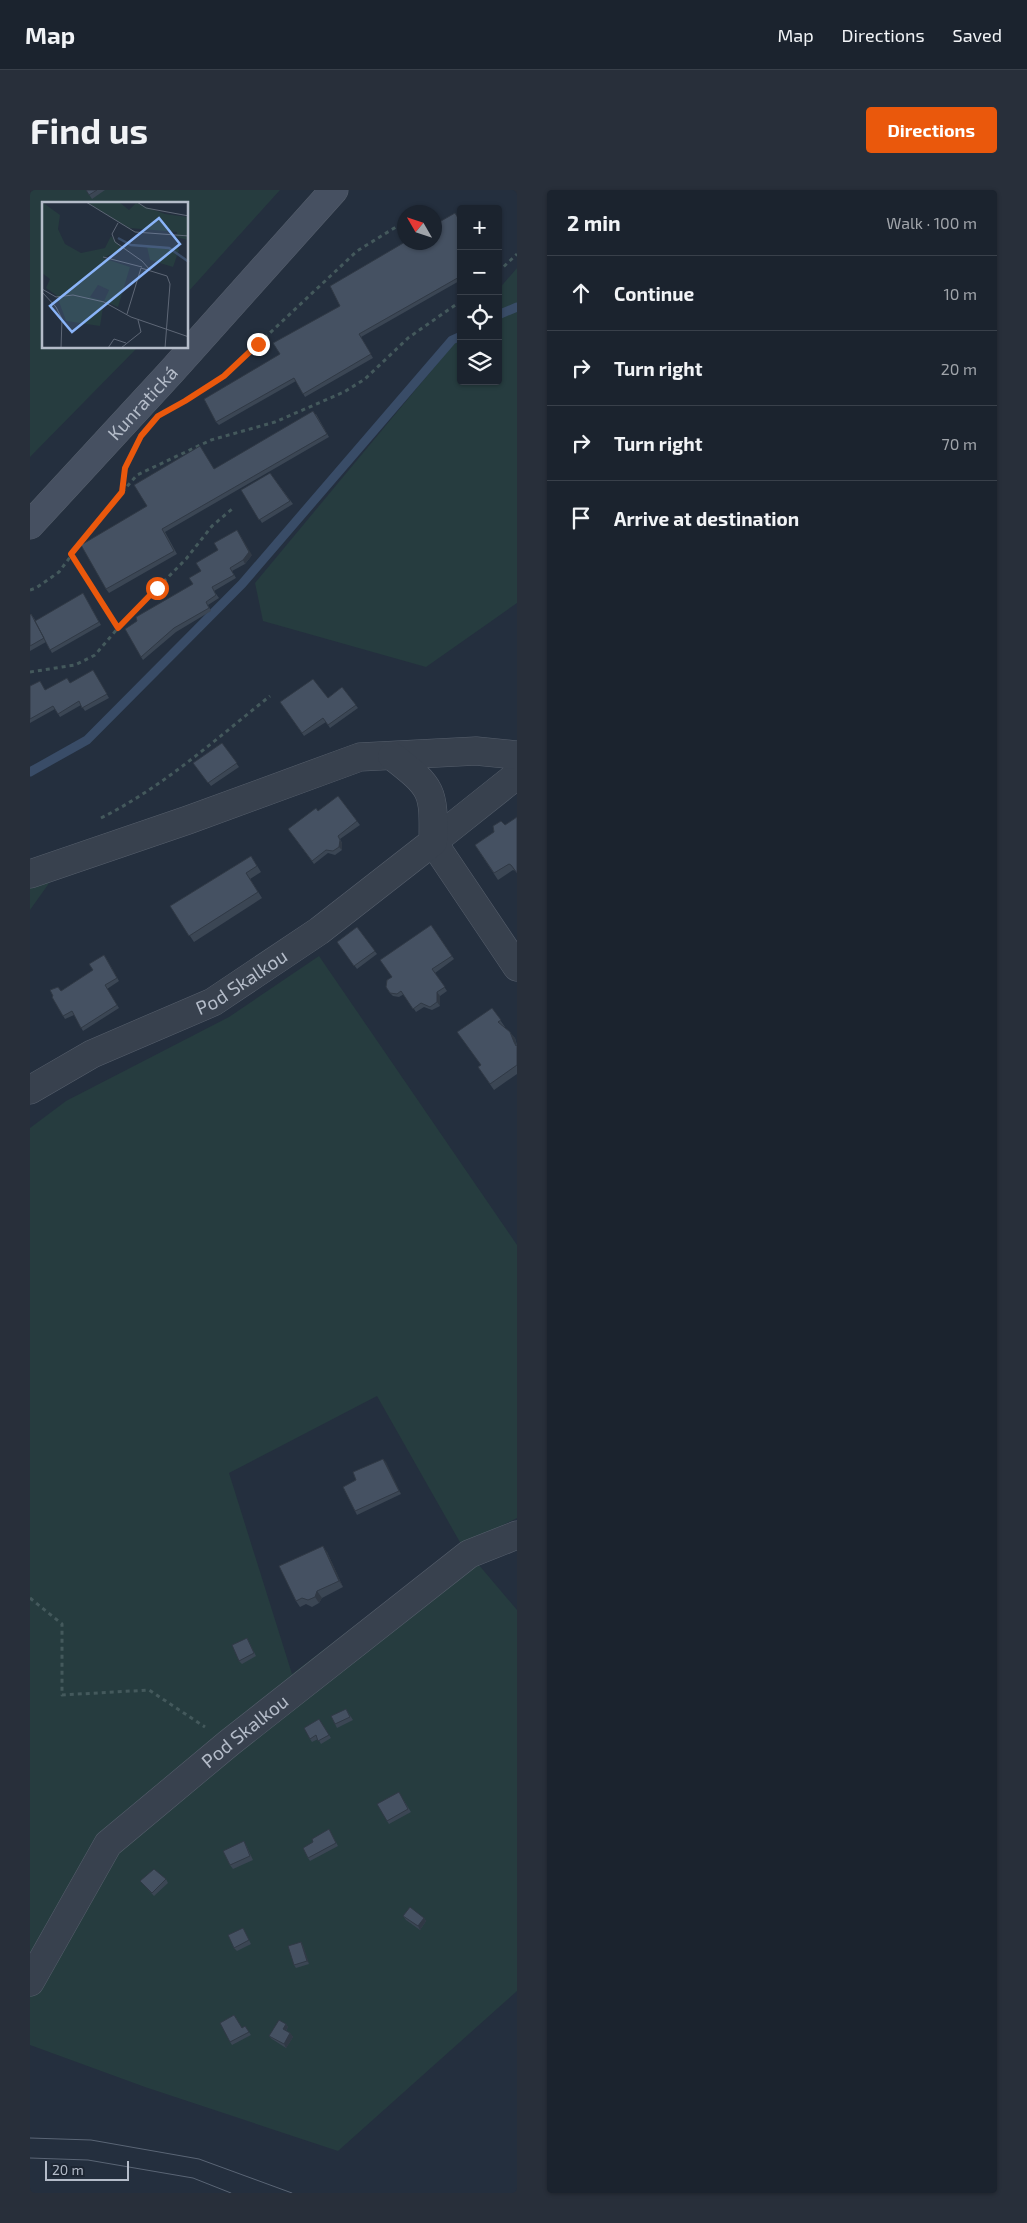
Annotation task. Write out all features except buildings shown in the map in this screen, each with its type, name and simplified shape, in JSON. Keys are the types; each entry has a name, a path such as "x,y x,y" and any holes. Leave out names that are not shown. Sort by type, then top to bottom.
{"street":[{"name":"Kunratická","path":"30,525 171,372 334,190"},
{"path":"30,874 188,820 360,757 476,751 517,755"},
{"path":"392,756 426,785 434,807 433,842 517,967"},
{"name":"Pod Skalkou","path":"30,1090 92,1054 213,1002 319,931 517,775"},
{"name":"Pod Skalkou","path":"30,1982 108,1844 229,1743 470,1554 517,1535"}],"path":[{"path":"179,405 224,376 357,251 397,226"},
{"path":"502,268 517,254"},
{"path":"30,590 59,572 71,554 137,476 211,440 275,422 344,392 365,379 408,338 457,304"},
{"path":"122,492 125,468 129,460"},
{"path":"30,672 75,665 95,655 118,628 186,559 212,526 232,509"},
{"path":"71,554 118,628"},
{"path":"93,821 129,804 152,789 270,696"},
{"path":"30,1598 62,1624 62,1695 149,1690 229,1743"}],"green space":[{"path":"30,190 280,190 189,291 189,202 42,202 42,349 136,349 30,457"},
{"path":"517,268 517,603 426,667 263,621 255,583 457,340 457,385 502,385 502,285"},
{"path":"52,879 30,910 30,883"},
{"path":"319,956 517,1245 517,1518 462,1545 517,1610 517,1991 338,2151 145,2087 30,2045 30,1128 66,1101 229,1017","holes":["377,1396 461,1544 292,1674 229,1473"]}],"waterway":[{"path":"502,313 517,307"},
{"path":"30,772 87,740 242,584 452,340 457,338"}],"tram line":[{"path":"30,2138 91,2140 199,2159 292,2193"},
{"path":"30,2158 88,2160 193,2178 231,2193"}],"route":[{"path":"157,588 118,628 71,554 122,492 125,468 141,436 158,416 224,376 258,344"}]}
